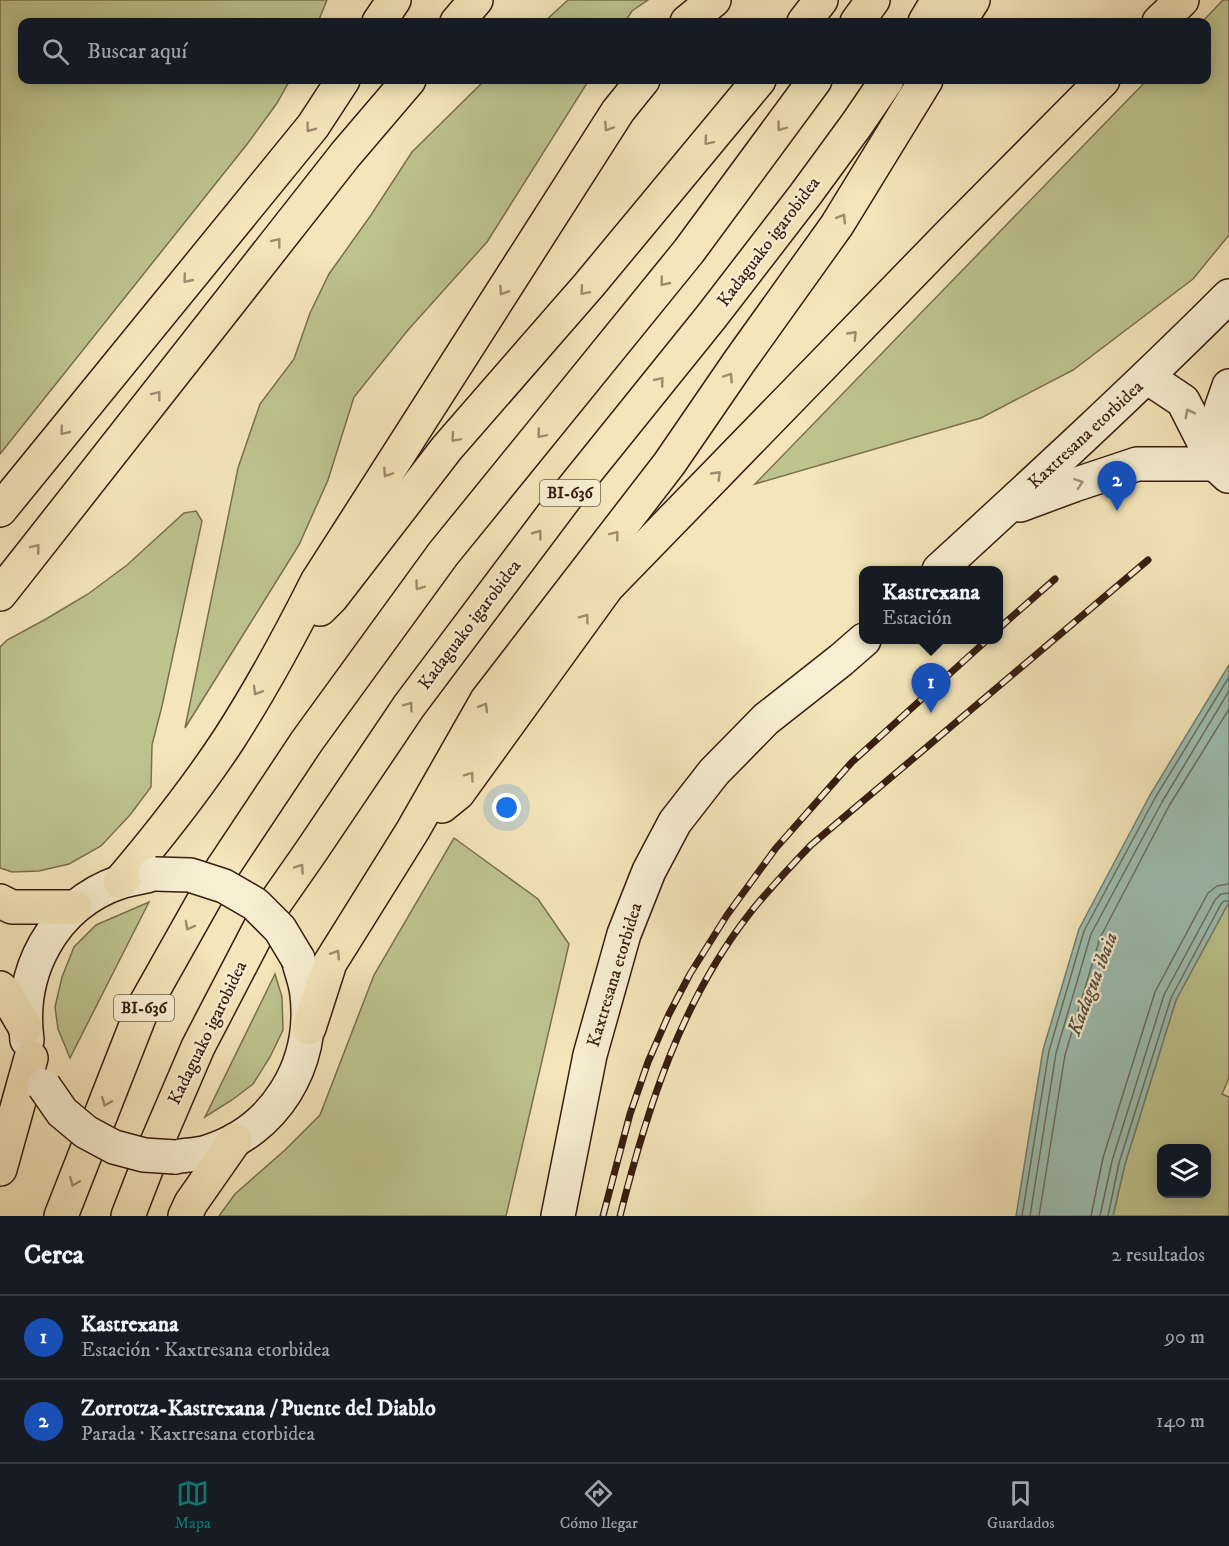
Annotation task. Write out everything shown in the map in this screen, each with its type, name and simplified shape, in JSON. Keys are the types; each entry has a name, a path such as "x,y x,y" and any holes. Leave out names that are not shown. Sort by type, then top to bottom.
{"highway":[{"path":"382,18 394,0"},
{"path":"460,18 476,0"},
{"path":"692,18 714,0"},
{"path":"807,18 821,0"},
{"path":"860,18 873,0"},
{"path":"927,18 938,0"},
{"path":"961,18 972,0"},
{"path":"1163,18 1182,0"},
{"path":"0,510 313,126 340,84"},
{"path":"0,594 345,155 406,84"},
{"path":"120,882 178,810 229,739 287,641 317,582 618,111 640,84"},
{"path":"287,641 332,597 447,448 589,285 756,84"},
{"name":"BI-636","path":"61,1216 142,1010 218,875 294,760 443,554 689,251 812,84"},
{"name":"Kadaguako igarobidea","path":"128,1216 198,1047 266,916 409,706 566,497 711,317 805,195 884,84"},
{"path":"309,1028 330,963 413,830 487,700 669,464 837,225 924,84"},
{"path":"413,830 458,793 607,587 1099,84"},
{"path":"0,901 12,907 75,907"},
{"path":"0,988 6,993 34,1057 0,1169"},
{"path":"185,1216 191,1203 235,1140"}],"street":[{"name":"Kaxtresana etorbidea","path":"943,566 1147,377 1229,296"},
{"path":"1147,377 1183,401 1222,471"},
{"path":"1222,471 1221,409 1229,386"},
{"path":"1005,511 1137,464 1222,471"},
{"name":"Kaxtresana etorbidea","path":"558,1216 590,1055 624,934 649,871 675,822 714,772 766,719 859,644"},
{"path":"155,874 190,875 224,886 255,904 279,929 298,959 307,993 309,1028 301,1062 286,1093 263,1120 235,1140 206,1152 175,1157 144,1155 114,1147 86,1132 62,1112 34,1057 26,1000 31,974 41,949 56,927 75,907 97,892 120,882 155,874"}],"green space":[{"path":"0,0 327,0 320,18 18,18 18,84 288,84 248,143 0,454"},
{"path":"568,0 648,0 632,11 628,18 548,18"},
{"path":"1223,0 1229,0 1229,235 1193,279 1073,370 981,418 755,484 1143,84 1211,84 1211,18 1206,18"},
{"path":"481,84 586,84 487,242 408,330 354,397 328,480 299,545 185,728 238,468 260,404 294,359 310,313 329,274 412,152"},
{"path":"196,511 202,521 152,745 151,787 130,815 101,846 69,864 39,871 12,872 0,868 0,647 7,640 88,594 127,565 184,513"},
{"path":"454,838 538,899 569,944 506,1216 219,1216 235,1194 285,1150 320,1115 374,975"},
{"path":"149,902 70,1058 58,1029 55,1007 62,977 74,947 96,925"},
{"path":"1229,902 1229,1078 1222,1094 1229,1097 1229,1216 1113,1216 1125,1164 1176,1000"},
{"path":"275,974 282,997 283,1030 270,1057 253,1084 205,1117"}],"water":[{"name":"Kadagua ibaia","path":"1229,665 1229,902 1176,1000 1125,1164 1113,1216 1016,1216 1043,1050 1079,929 1150,795"}],"railway":[{"path":"620,1216 642,1136 669,1057 704,982 750,913 811,845 1148,560"},
{"path":"1003,625 1055,579"},
{"path":"603,1216 630,1114 648,1062 690,974 727,915 776,848 852,762 983,644"}],"place":[{"name":"Zorrotza-Kastrexana / Puente del Diablo","path":"1117,511"},
{"name":"Kastrexana","path":"931,713"}]}
